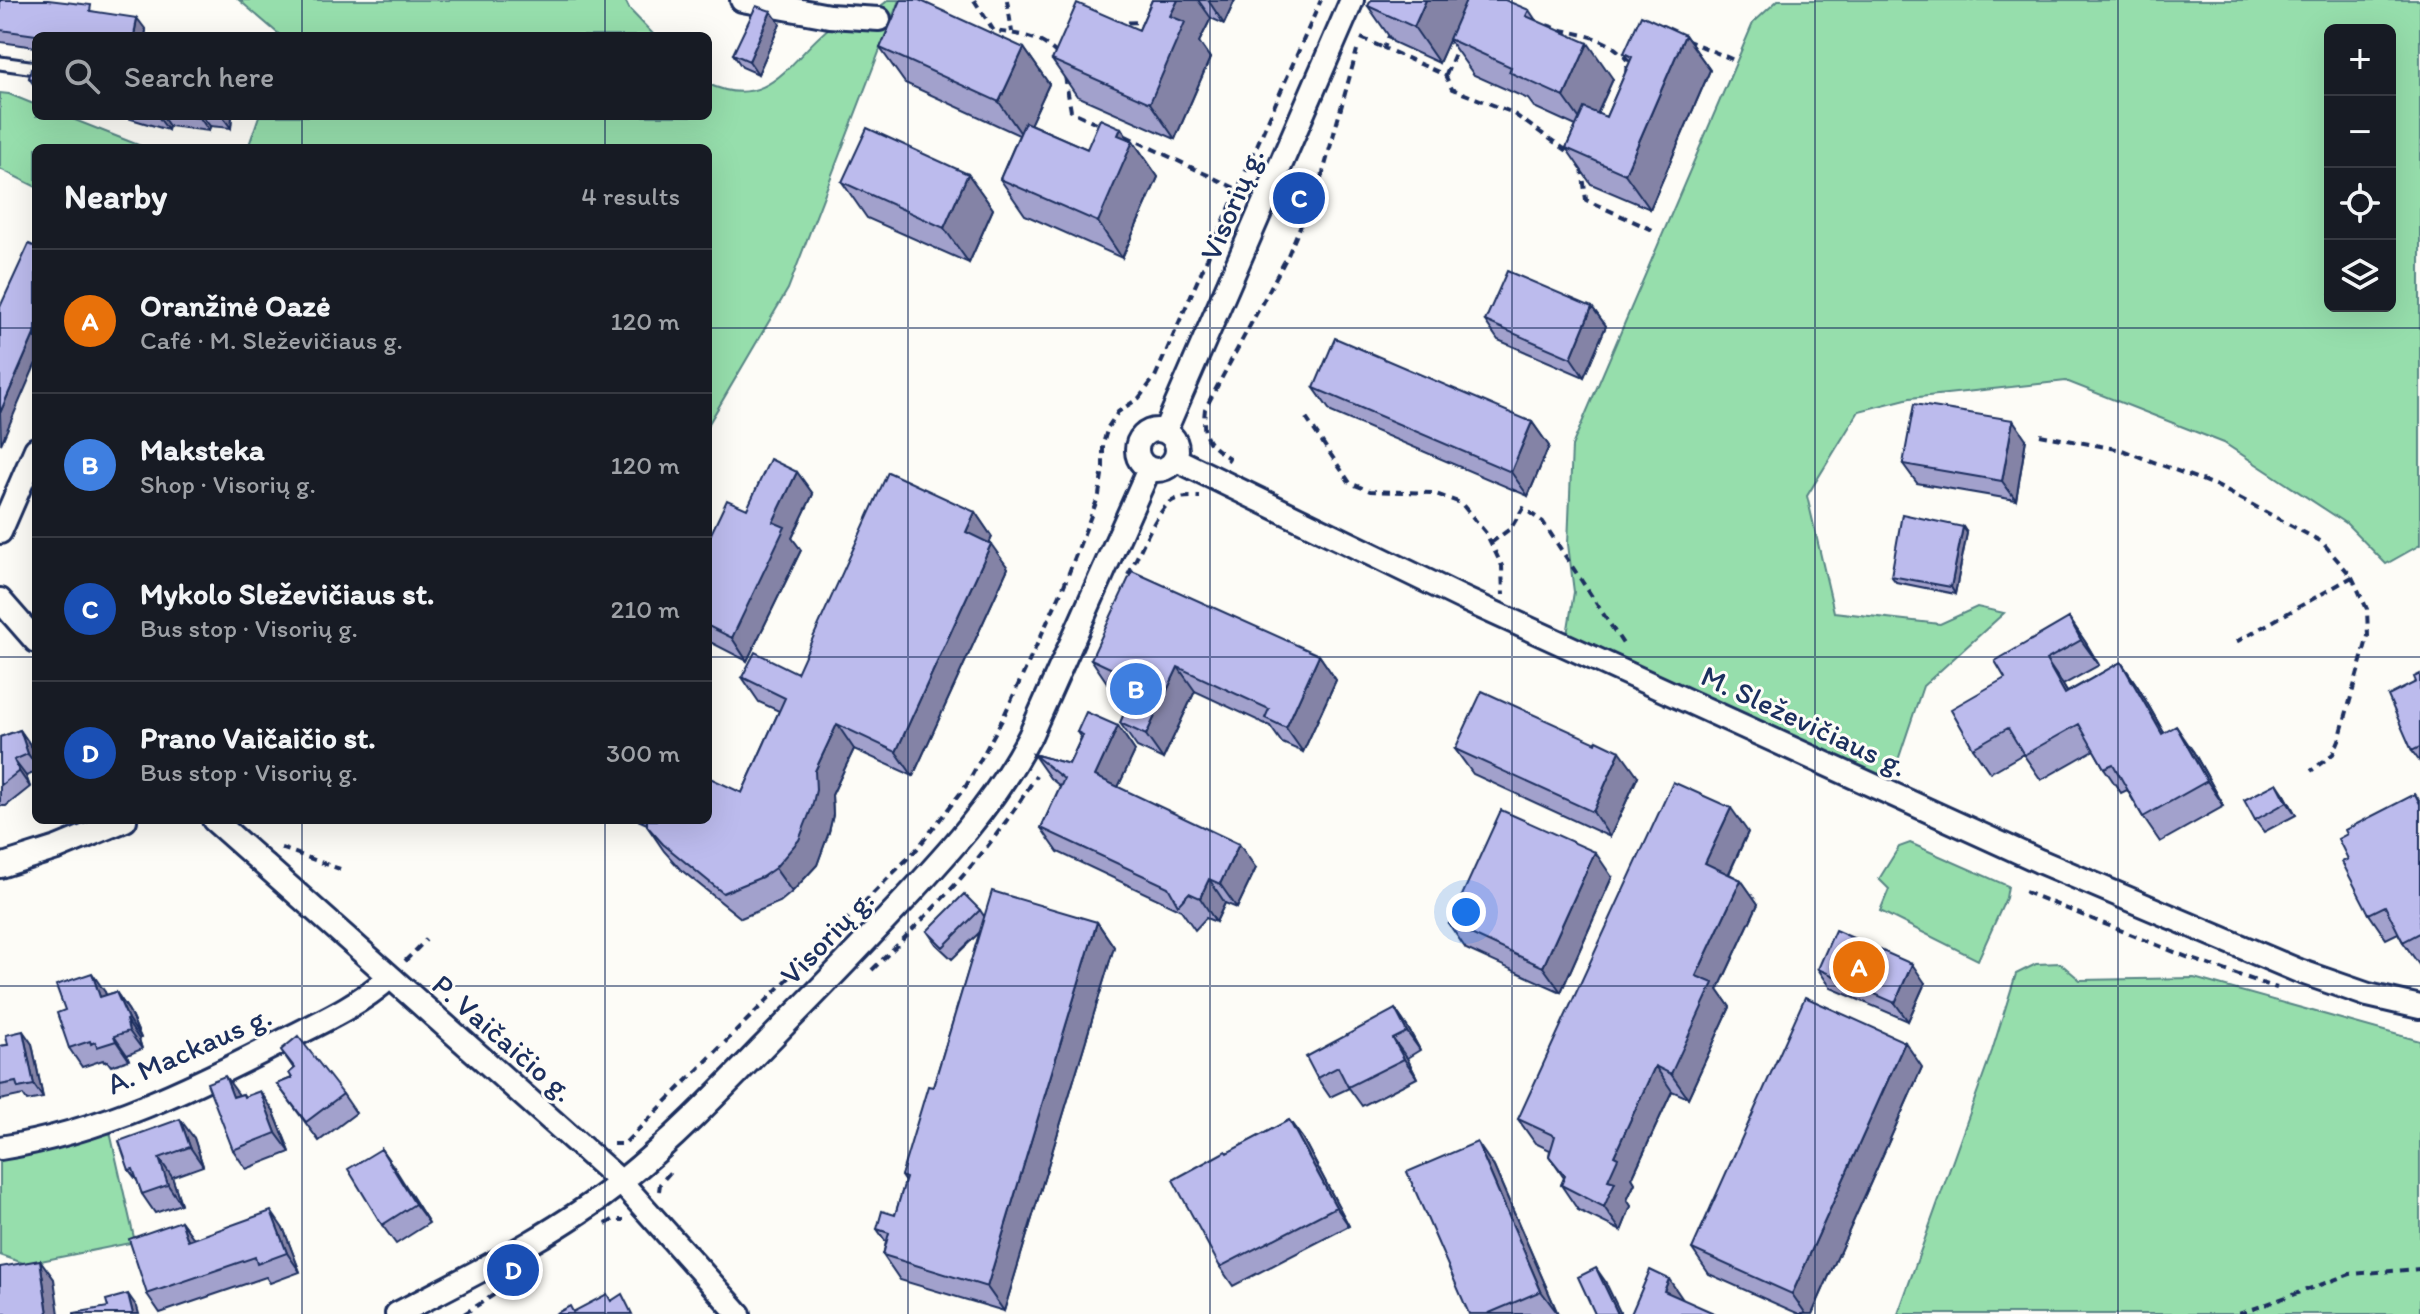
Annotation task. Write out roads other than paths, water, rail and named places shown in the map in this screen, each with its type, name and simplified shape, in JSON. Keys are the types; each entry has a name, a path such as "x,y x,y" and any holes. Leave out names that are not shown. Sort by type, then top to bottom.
{"street":[{"path":"742,0 829,16 879,19"},
{"name":"Visorių g.","path":"1165,431 1352,0"},
{"path":"1165,431 1177,446 1175,459 1164,469 1149,469 1139,460 1138,442 1147,432 1165,431"},
{"path":"0,532 32,458"},
{"name":"M. Sleževičiaus g.","path":"1175,459 1497,614 1887,793 2299,971 2368,995 2420,1007"},
{"name":"Visorių g.","path":"397,1314 549,1230 621,1182 695,1116 942,860 1012,771 1149,469"},
{"path":"0,600 32,636"},
{"path":"0,866 57,848 115,824"},
{"name":"P. Vaičaičio g.","path":"218,824 621,1182 739,1314"},
{"name":"A. Mackaus g.","path":"0,1148 92,1125 172,1095 331,1017 372,993 390,977"}],"lane":[{"path":"0,63 32,67"}],"place":[{"name":"Mykolo Sleževičiaus st.","path":"1299,198"},
{"name":"Maksteka","path":"1136,689"},
{"name":"Oranžinė Oazė","path":"1859,967"},
{"name":"Prano Vaičaičio st.","path":"513,1270"}]}
